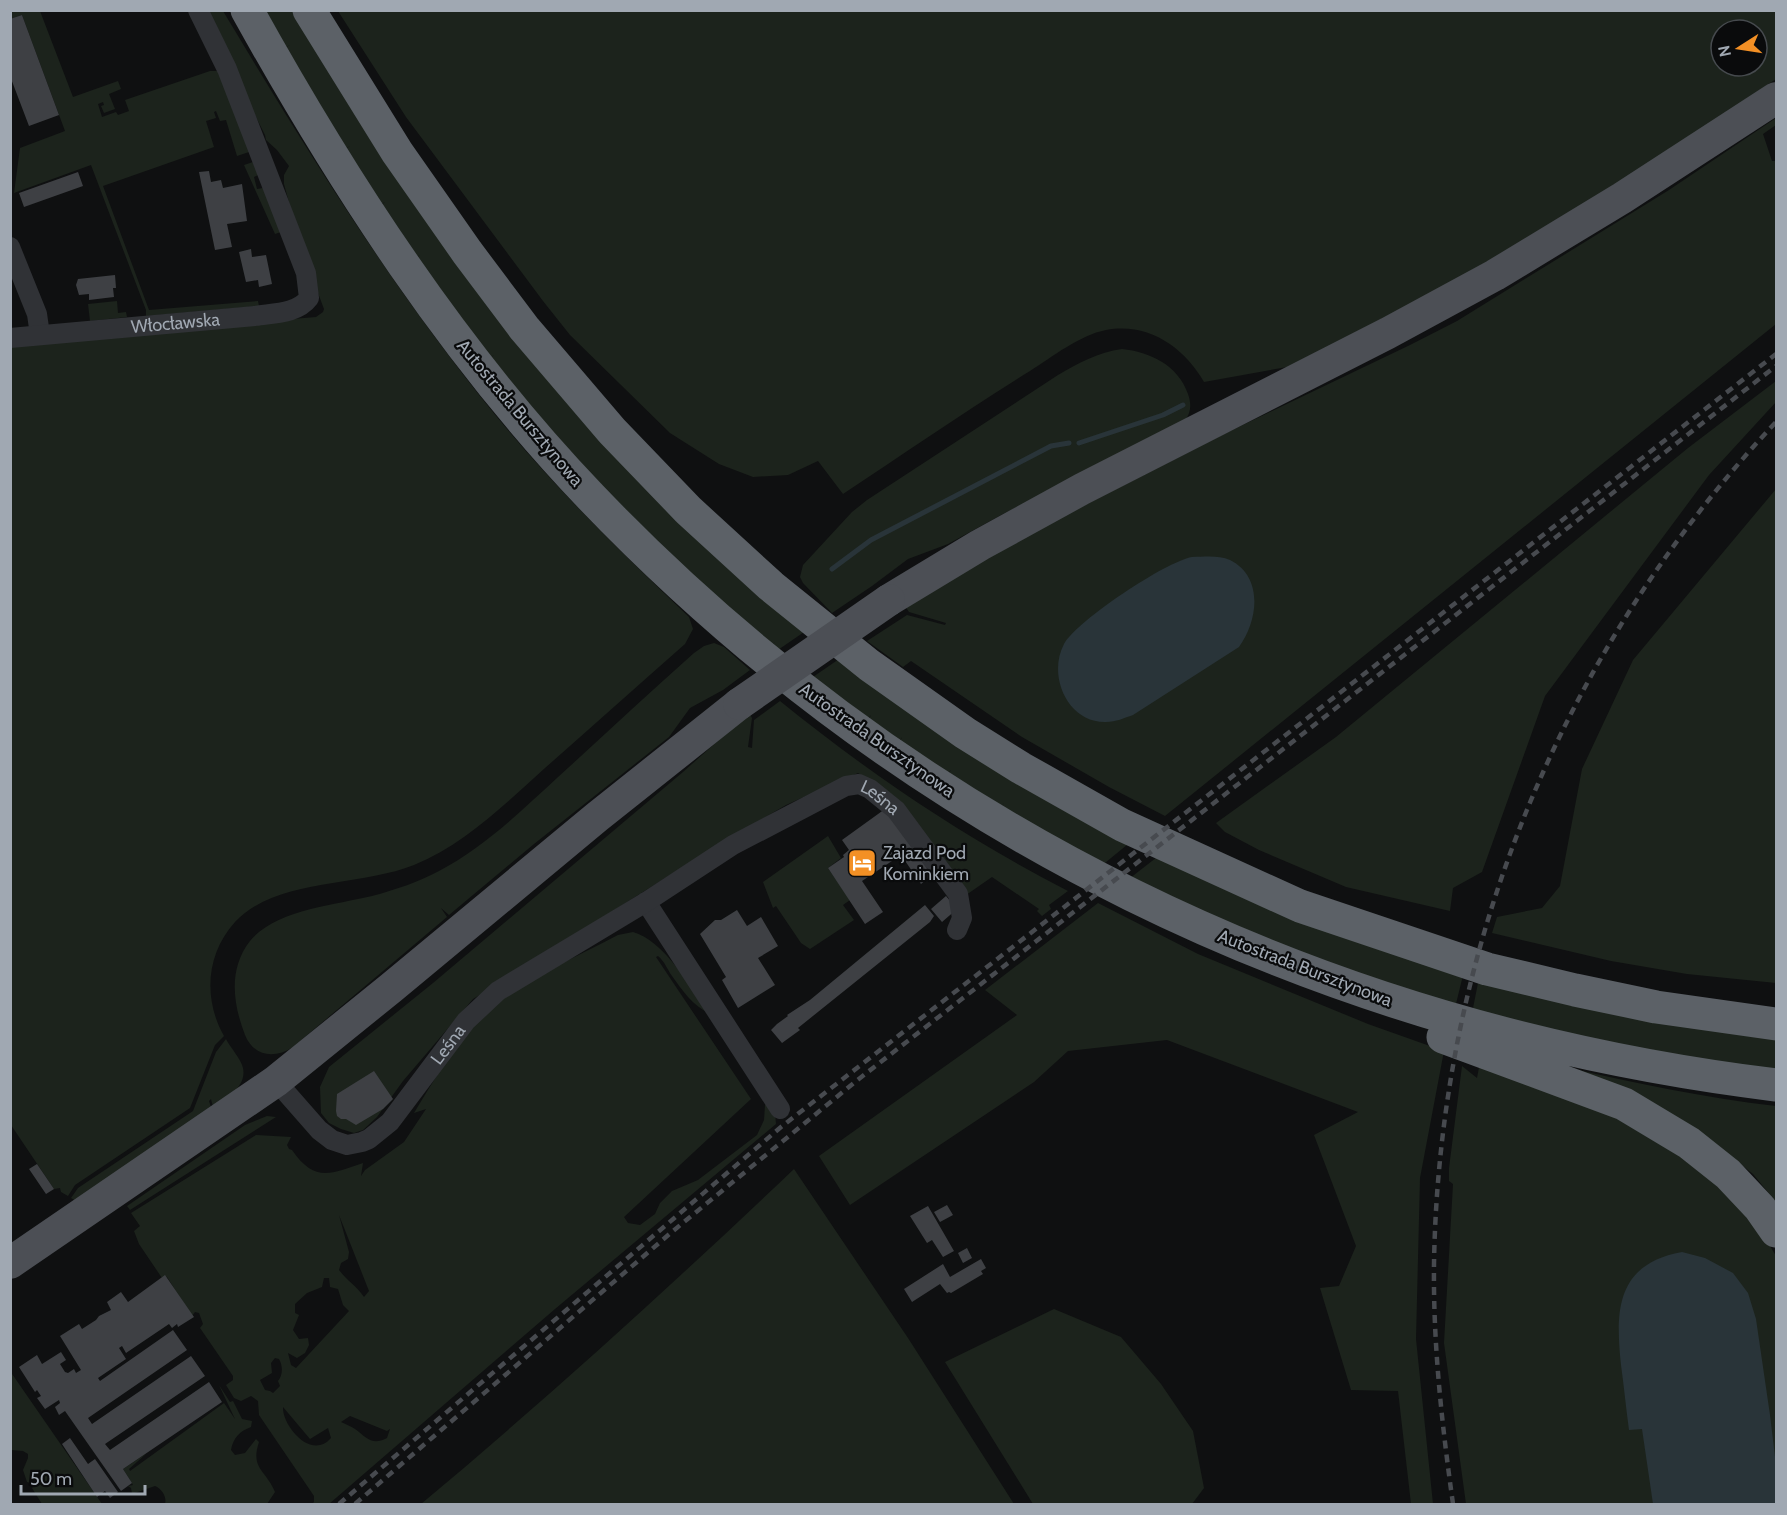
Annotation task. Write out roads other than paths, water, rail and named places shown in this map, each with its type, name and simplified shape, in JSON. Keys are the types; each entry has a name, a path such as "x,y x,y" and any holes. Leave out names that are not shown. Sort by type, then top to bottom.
{"highway":[{"name":"Autostrada Bursztynowa","path":"247,10 305,111 404,266 459,340 525,422 589,495 705,607 798,686 900,760 987,816 1056,856 1139,899 1218,935 1362,992 1431,1014 1534,1042 1644,1064 1776,1085"},
{"path":"309,10 392,144 461,244 531,337 612,431 688,510 771,586 869,665 965,733 1021,768 1122,825 1300,906 1487,969 1656,1006 1776,1024"},
{"path":"1296,967 1356,1004 1624,1104 1689,1143 1728,1174 1760,1208 1776,1231"}],"main road":[{"path":"10,1263 276,1081 597,817 739,704 889,600 980,545 1082,489 1368,344 1495,275 1623,198 1776,98"}],"street":[{"name":"Włocławska","path":"10,338 255,316 292,309 302,305 309,298 310,291 306,273 227,69 198,10"},
{"path":"10,247 37,314 39,335"},
{"name":"Leśna","path":"276,1081 325,1136 347,1145 362,1142 376,1135 390,1122 466,1021 489,999 537,967 753,835 846,786 860,784 880,796 896,810 958,894 962,918 957,930"},
{"path":"646,902 780,1109"}],"waterway":[{"path":"1079,443 1163,415 1183,405"},
{"path":"832,569 871,540 1051,446 1069,443"}],"railway":[{"path":"339,1504 781,1127 1776,354"},
{"path":"355,1504 673,1231 855,1082 1776,366"},
{"path":"1453,1504 1445,1445 1435,1325 1434,1264 1441,1147 1459,1032 1488,920 1527,811 1575,706 1633,606 1700,511 1776,422"}],"place":[{"name":"Zajazd Pod Kominkiem","path":"862,863"}]}
